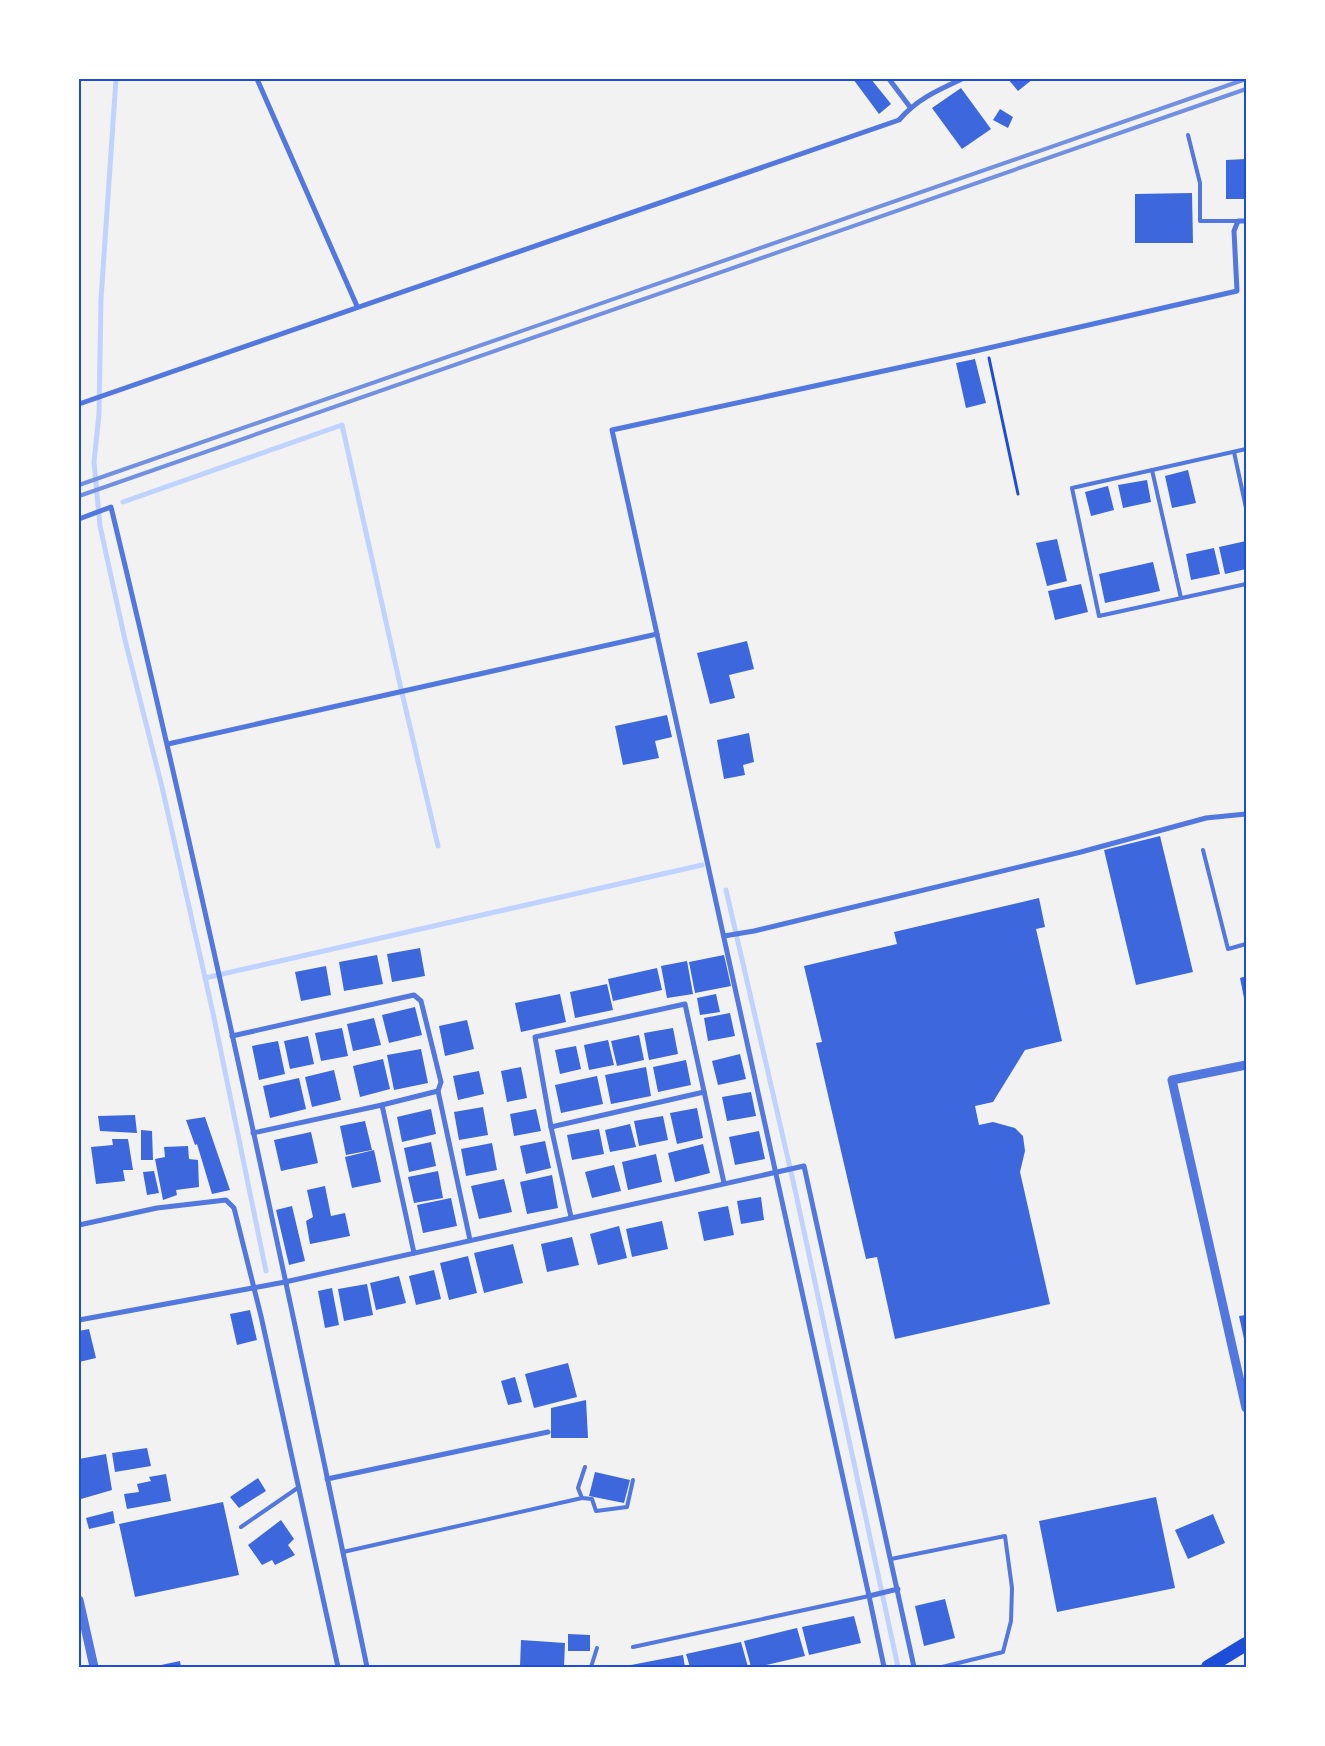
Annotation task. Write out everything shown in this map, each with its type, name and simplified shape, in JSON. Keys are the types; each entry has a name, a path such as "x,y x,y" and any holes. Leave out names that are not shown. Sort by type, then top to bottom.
{"highway":[{"path":"1208,1667 1246,1644"}],"street":[{"path":"257,79 357,306"},
{"path":"888,79 910,107"},
{"path":"79,404 357,306 899,120 910,107 962,79"},
{"path":"884,1667 612,430 1237,291 1234,231 1238,220 1246,221"},
{"path":"79,519 111,507 168,744 367,1667"},
{"path":"168,744 656,634"},
{"path":"724,936 764,929 1081,852 1206,818 1246,814"},
{"path":"232,1036 414,995 421,1001 441,1082 438,1091 470,1240"},
{"path":"570,1217 535,1037 685,1004 724,1183"},
{"path":"1246,1065 1172,1080 1246,1408"},
{"path":"253,1133 438,1091"},
{"path":"551,1127 704,1092"},
{"path":"382,1105 414,1253"},
{"path":"79,1320 285,1282 804,1166 914,1667"},
{"path":"79,1225 156,1208 226,1200 234,1208 261,1316 338,1667"},
{"path":"327,1479 548,1432"},
{"path":"869,1596 898,1589"},
{"path":"79,1600 82,1629 94,1667"}],"lane":[{"path":"1188,135 1200,183 1200,221 1238,220"},
{"path":"1246,449 1072,488 1099,616 1246,584"},
{"path":"1234,452 1246,508"},
{"path":"1152,470 1181,598"},
{"path":"1204,850 1228,949 1246,944"},
{"path":"582,1498 578,1488 585,1467"},
{"path":"343,1552 582,1498 592,1499 596,1512 627,1507 632,1480"},
{"path":"241,1527 299,1487"},
{"path":"891,1559 1005,1536 1012,1588 1011,1621 1003,1652 942,1667"},
{"path":"633,1647 869,1596"},
{"path":"591,1667 597,1648"}],"path":[{"path":"987,348 1018,494"}],"building":[{"path":"853,79 871,79 891,104 879,114"},
{"path":"1008,79 1033,79 1018,91"},
{"path":"961,88 991,129 962,149 932,108"},
{"path":"1000,109 1013,117 1008,128 993,120"},
{"path":"1246,159 1246,199 1226,199 1226,160"},
{"path":"1192,193 1193,243 1135,243 1135,194"},
{"path":"975,359 986,403 966,408 956,363"},
{"path":"1188,470 1196,503 1172,508 1165,476"},
{"path":"1147,480 1151,502 1123,508 1118,485"},
{"path":"1108,486 1114,510 1091,516 1085,492"},
{"path":"1057,539 1067,581 1047,586 1036,543"},
{"path":"1246,541 1246,569 1225,574 1219,547"},
{"path":"1214,548 1220,574 1191,580 1186,554"},
{"path":"1153,562 1160,591 1105,603 1099,574"},
{"path":"1081,584 1088,612 1055,620 1048,591"},
{"path":"747,641 754,669 729,675 735,698 710,704 697,653"},
{"path":"667,715 672,737 655,741 659,758 623,765 615,726"},
{"path":"749,733 754,762 743,765 745,775 724,779 717,740"},
{"path":"1160,836 1193,972 1136,985 1104,850"},
{"path":"1039,898 1045,927 1036,929 1062,1041 1025,1050 993,1102 975,1106 979,1125 993,1122 1015,1128 1023,1136 1025,1151 1020,1172 1050,1304 895,1339 877,1257 866,1259 816,1043 822,1042 804,966 897,944 894,932"},
{"path":"420,948 425,976 392,982 387,954"},
{"path":"377,955 383,984 344,991 339,962"},
{"path":"724,955 731,986 695,993 689,962"},
{"path":"687,961 693,994 667,998 661,966"},
{"path":"326,966 331,995 301,1001 295,972"},
{"path":"657,968 662,990 613,1001 608,979"},
{"path":"1246,976 1246,1003 1245,1003 1240,978"},
{"path":"607,984 613,1010 575,1018 570,992"},
{"path":"560,994 566,1022 521,1032 515,1003"},
{"path":"716,994 720,1012 700,1015 697,998"},
{"path":"415,1007 422,1035 389,1043 382,1015"},
{"path":"730,1013 735,1036 708,1041 704,1018"},
{"path":"374,1018 381,1045 353,1051 347,1024"},
{"path":"467,1020 474,1049 445,1056 439,1026"},
{"path":"342,1028 348,1056 321,1061 315,1033"},
{"path":"673,1028 678,1054 649,1060 644,1033"},
{"path":"639,1035 644,1060 617,1066 611,1041"},
{"path":"308,1036 314,1064 290,1069 284,1041"},
{"path":"608,1040 614,1065 589,1070 584,1045"},
{"path":"278,1041 285,1074 259,1080 252,1046"},
{"path":"576,1046 581,1069 560,1074 555,1050"},
{"path":"421,1049 428,1083 394,1090 387,1055"},
{"path":"740,1054 746,1079 718,1085 712,1061"},
{"path":"383,1059 390,1089 360,1097 353,1066"},
{"path":"686,1060 691,1085 658,1092 653,1067"},
{"path":"521,1067 527,1098 507,1102 501,1071"},
{"path":"646,1067 651,1096 611,1104 605,1075"},
{"path":"334,1070 341,1100 312,1107 305,1077"},
{"path":"479,1071 484,1094 458,1100 453,1076"},
{"path":"597,1076 603,1104 561,1113 555,1085"},
{"path":"299,1078 306,1109 270,1118 263,1086"},
{"path":"751,1092 756,1116 727,1121 722,1097"},
{"path":"483,1107 488,1135 459,1140 454,1112"},
{"path":"697,1108 703,1138 677,1144 670,1113"},
{"path":"431,1109 436,1134 402,1142 397,1117"},
{"path":"536,1109 541,1131 514,1136 510,1114"},
{"path":"135,1115 137,1133 100,1131 98,1116"},
{"path":"663,1116 668,1140 639,1146 634,1121"},
{"path":"205,1117 230,1190 212,1194 197,1144 195,1145 186,1120"},
{"path":"365,1121 372,1150 346,1155 340,1126"},
{"path":"630,1124 636,1147 610,1152 605,1130"},
{"path":"599,1129 604,1154 572,1160 567,1135"},
{"path":"141,1130 152,1131 153,1160 141,1160"},
{"path":"759,1131 765,1159 735,1165 729,1137"},
{"path":"311,1132 318,1163 281,1171 274,1140"},
{"path":"112,1139 128,1139 133,1170 123,1170 125,1181 96,1184 91,1147 113,1145"},
{"path":"545,1141 551,1168 526,1174 520,1146"},
{"path":"431,1142 436,1166 409,1172 404,1148"},
{"path":"492,1143 497,1170 466,1176 461,1149"},
{"path":"703,1144 710,1173 675,1182 668,1153"},
{"path":"188,1146 189,1159 198,1160 199,1187 176,1190 177,1195 163,1200 155,1159 165,1157 164,1147"},
{"path":"374,1150 381,1182 352,1188 345,1157"},
{"path":"656,1154 662,1182 628,1190 622,1162"},
{"path":"614,1165 621,1191 592,1198 585,1172"},
{"path":"154,1171 159,1193 147,1195 143,1172"},
{"path":"438,1171 443,1198 414,1203 408,1177"},
{"path":"552,1175 558,1208 527,1214 520,1182"},
{"path":"504,1179 512,1212 479,1219 471,1186"},
{"path":"325,1186 331,1216 345,1213 350,1236 310,1244 306,1221 313,1217 307,1190"},
{"path":"761,1197 764,1220 741,1224 737,1201"},
{"path":"451,1198 457,1226 423,1233 417,1205"},
{"path":"292,1206 305,1261 289,1265 276,1210"},
{"path":"728,1206 734,1235 704,1241 698,1212"},
{"path":"662,1221 668,1249 632,1257 626,1229"},
{"path":"619,1226 627,1258 598,1265 590,1234"},
{"path":"572,1237 579,1265 547,1272 541,1244"},
{"path":"513,1244 523,1283 484,1293 474,1253"},
{"path":"468,1256 477,1293 449,1300 440,1263"},
{"path":"434,1270 441,1299 416,1305 409,1276"},
{"path":"399,1276 406,1303 376,1310 370,1283"},
{"path":"367,1284 373,1315 344,1321 338,1289"},
{"path":"332,1288 339,1325 325,1328 318,1291"},
{"path":"250,1310 257,1340 237,1345 230,1314"},
{"path":"1246,1315 1246,1339 1244,1339 1239,1316"},
{"path":"89,1329 96,1358 79,1362 79,1331"},
{"path":"568,1363 577,1397 534,1408 525,1374"},
{"path":"515,1377 522,1402 508,1405 501,1381"},
{"path":"586,1400 588,1438 551,1438 551,1408"},
{"path":"147,1448 151,1466 115,1472 112,1453"},
{"path":"106,1454 112,1490 81,1499 79,1459"},
{"path":"595,1472 630,1480 624,1503 589,1496"},
{"path":"166,1474 171,1501 127,1509 124,1494 139,1492 137,1484 151,1481 149,1477"},
{"path":"258,1478 266,1491 239,1508 230,1497"},
{"path":"1156,1497 1175,1588 1057,1612 1039,1521"},
{"path":"223,1502 239,1575 135,1597 119,1524"},
{"path":"113,1511 115,1523 89,1529 86,1518"},
{"path":"1213,1514 1225,1543 1188,1559 1175,1530"},
{"path":"281,1520 294,1539 288,1545 295,1555 275,1565 272,1560 262,1565 248,1545"},
{"path":"945,1599 955,1638 924,1646 915,1606"},
{"path":"854,1616 861,1643 809,1655 802,1627"},
{"path":"797,1628 805,1656 751,1667 744,1641"},
{"path":"568,1634 590,1635 590,1651 568,1651"},
{"path":"521,1640 565,1643 564,1667 520,1667"},
{"path":"741,1642 748,1667 690,1667 686,1654"},
{"path":"683,1655 685,1667 632,1667 631,1665"},
{"path":"180,1661 181,1667 162,1667 161,1665"}],"waterway":[{"path":"116,79 101,299 99,414 94,462 100,526 213,1013 266,1271"},
{"path":"123,502 342,425 438,846"},
{"path":"205,978 702,865"},
{"path":"726,890 794,1185 898,1667"}],"railway":[{"path":"79,485 1246,79"},
{"path":"79,496 1246,89"}]}
